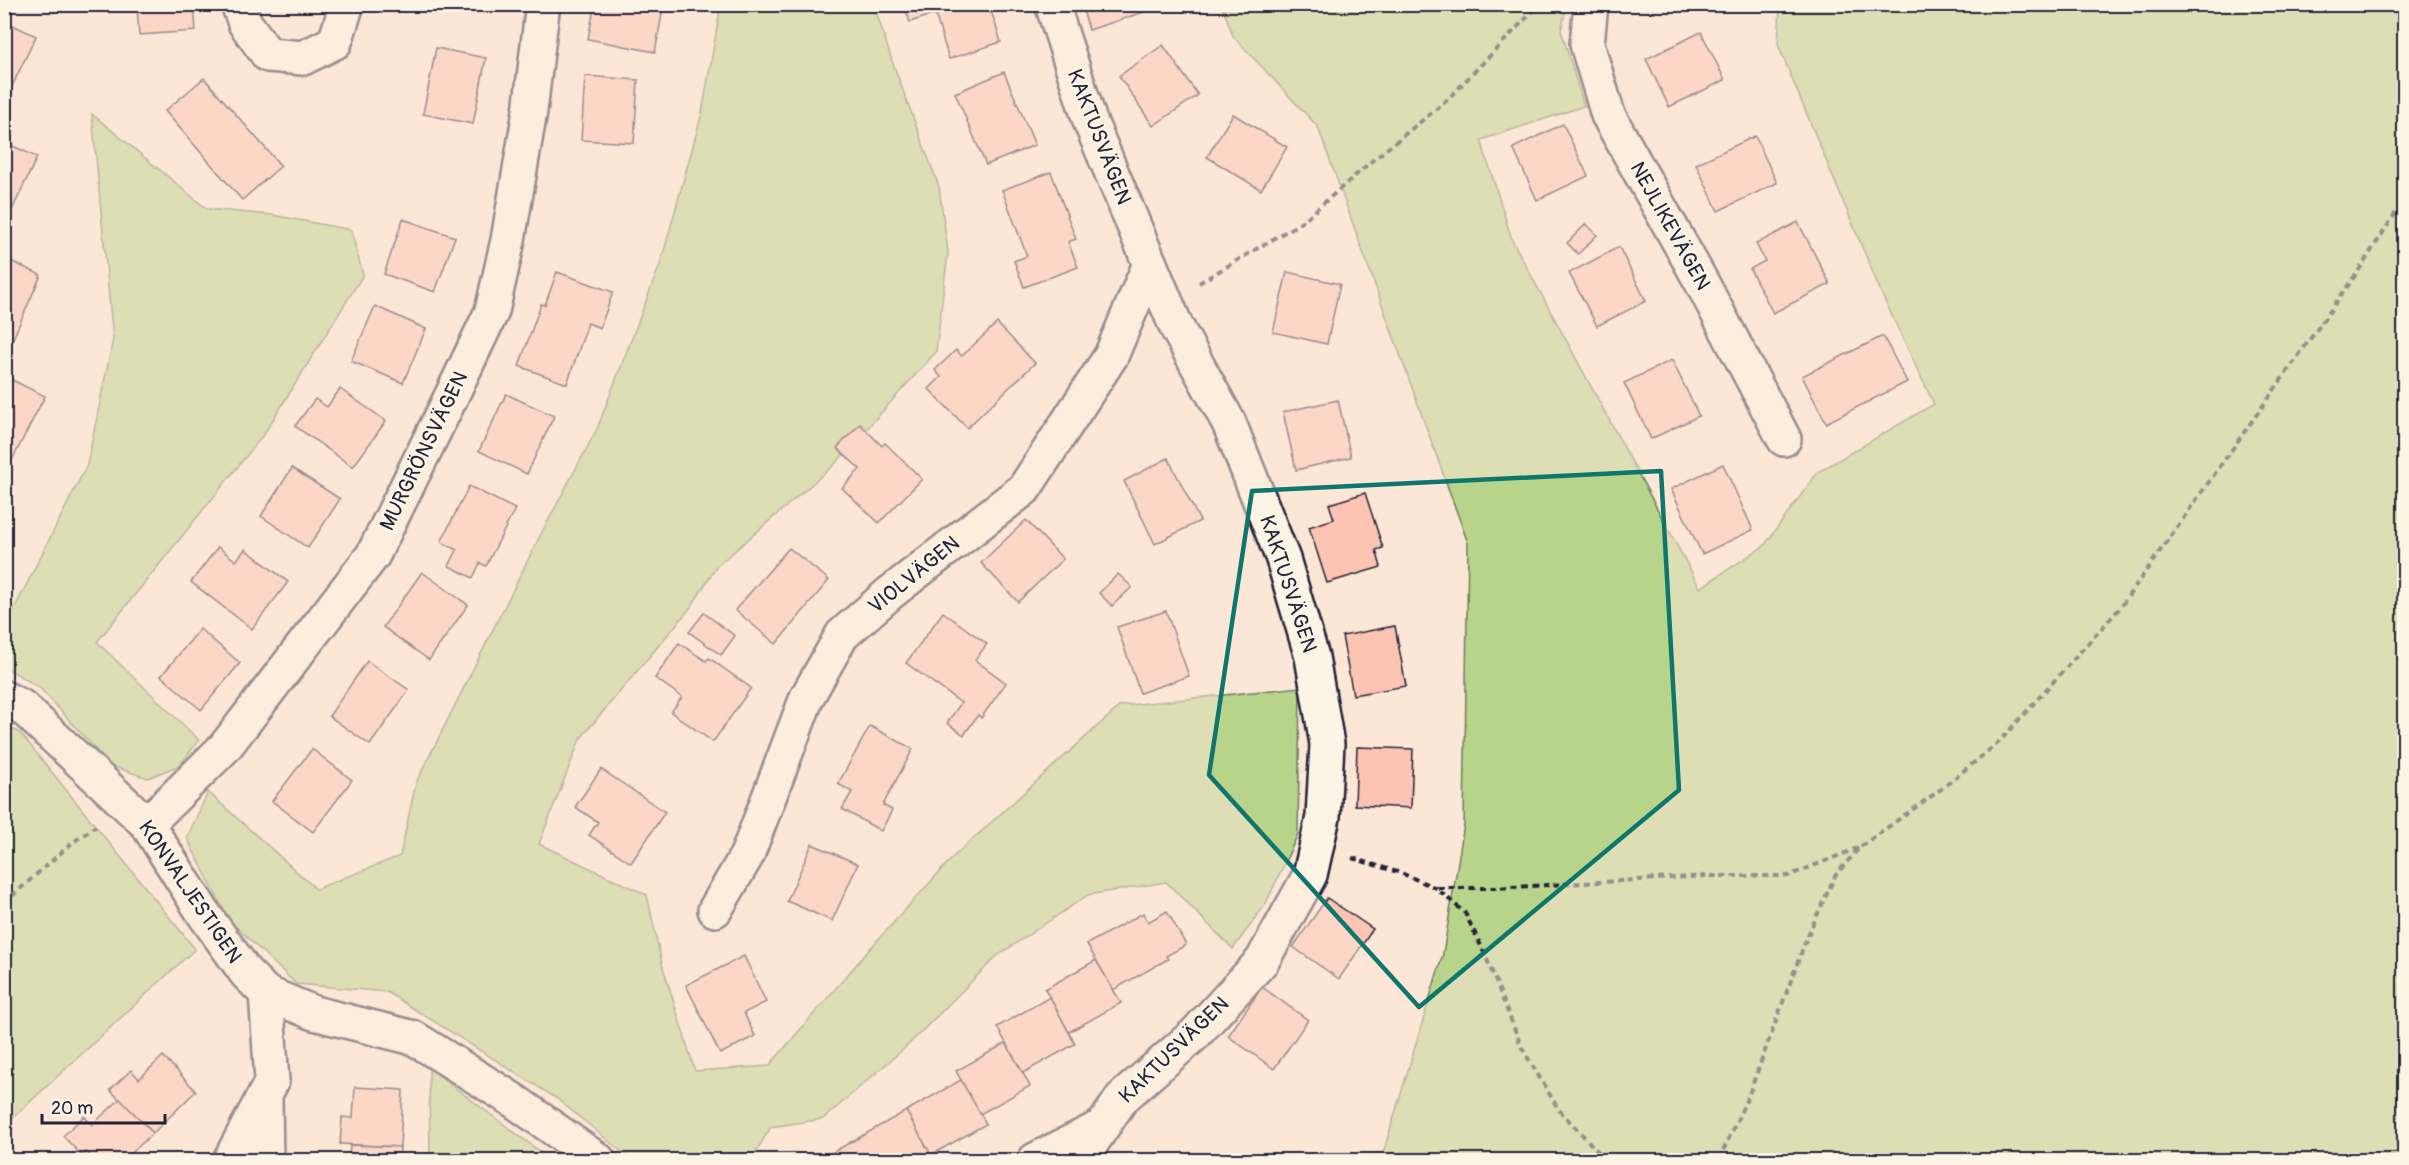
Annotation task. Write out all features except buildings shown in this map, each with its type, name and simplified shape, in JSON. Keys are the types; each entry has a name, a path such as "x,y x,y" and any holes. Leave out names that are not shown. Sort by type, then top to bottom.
{"street":[{"path":"238,4 245,23 268,55 303,58 335,42 347,4"},
{"name":"MURGRÖNSVÄGEN","path":"137,814 225,747 373,555 492,311 508,240 530,111 542,11 540,4"},
{"name":"KAKTUSVÄGEN","path":"1052,4 1090,121 1176,326 1229,423 1283,559 1312,657 1328,744 1323,817 1310,874 1262,961 1195,1034 1122,1098 1080,1161"},
{"name":"NEJLIKEVÄGEN","path":"1591,4 1587,44 1608,115 1701,280 1784,440"},
{"name":"VIOLVÄGEN","path":"715,910 747,855 807,697 842,635 890,593 1024,489 1111,356 1150,264"},
{"name":"KONVALJESTIGEN","path":"4,698 22,707 137,814 246,974 266,993 314,1013 414,1038 513,1100 596,1160"},
{"path":"230,1161 272,1082 266,993"},
{"path":"265,1094 266,1161"},
{"name":"KAKTUSVÄGEN","path":"1035,1161 1103,1126"}],"path":[{"path":"1165,301 1302,222 1372,160 1445,102 1540,4"},
{"path":"1436,888 1495,888 1708,876 1788,876 1860,847 1940,790 1998,743 2119,609 2352,279 2404,200"},
{"path":"4,903 72,843 137,814"},
{"path":"1719,1161 1749,1094 1807,936 1835,876 1860,847"},
{"path":"1317,848 1401,873 1436,888 1465,913 1485,954 1522,1048 1559,1110 1606,1161"}],"highlighted area":[{"path":"1661,471 1679,790 1419,1007 1209,775 1252,491"}],"green space":[{"path":"721,5 874,5 892,61 939,187 948,252 936,352 834,465 717,566 691,607 580,739 539,844 647,895 662,964 695,1071 769,1066 874,944 954,856 1120,706 1300,687 1298,834 1266,903 1233,949 1166,882 1088,895 997,956 908,1045 823,1119 771,1127 751,1160 632,1160 556,1098 387,992 296,984 229,920 187,838 208,792 316,889 400,856 416,783 540,536 597,429 661,262 702,113"},
{"path":"1222,5 1567,5 1561,30 1584,106 1481,140 1512,240 1700,588 1764,546 1818,472 1934,404 1883,297 1778,45 1780,5 2404,5 2404,1160 1381,1160 1443,954 1464,825 1468,543 1318,127 1233,36"},
{"path":"92,114 207,209 272,215 351,230 363,275 264,434 97,642 199,740 180,765 148,778 111,766 40,688 5,667 5,627 87,465 113,340"},
{"path":"5,724 21,734 195,949 5,1125"},
{"path":"429,1068 551,1160 430,1160"}]}
